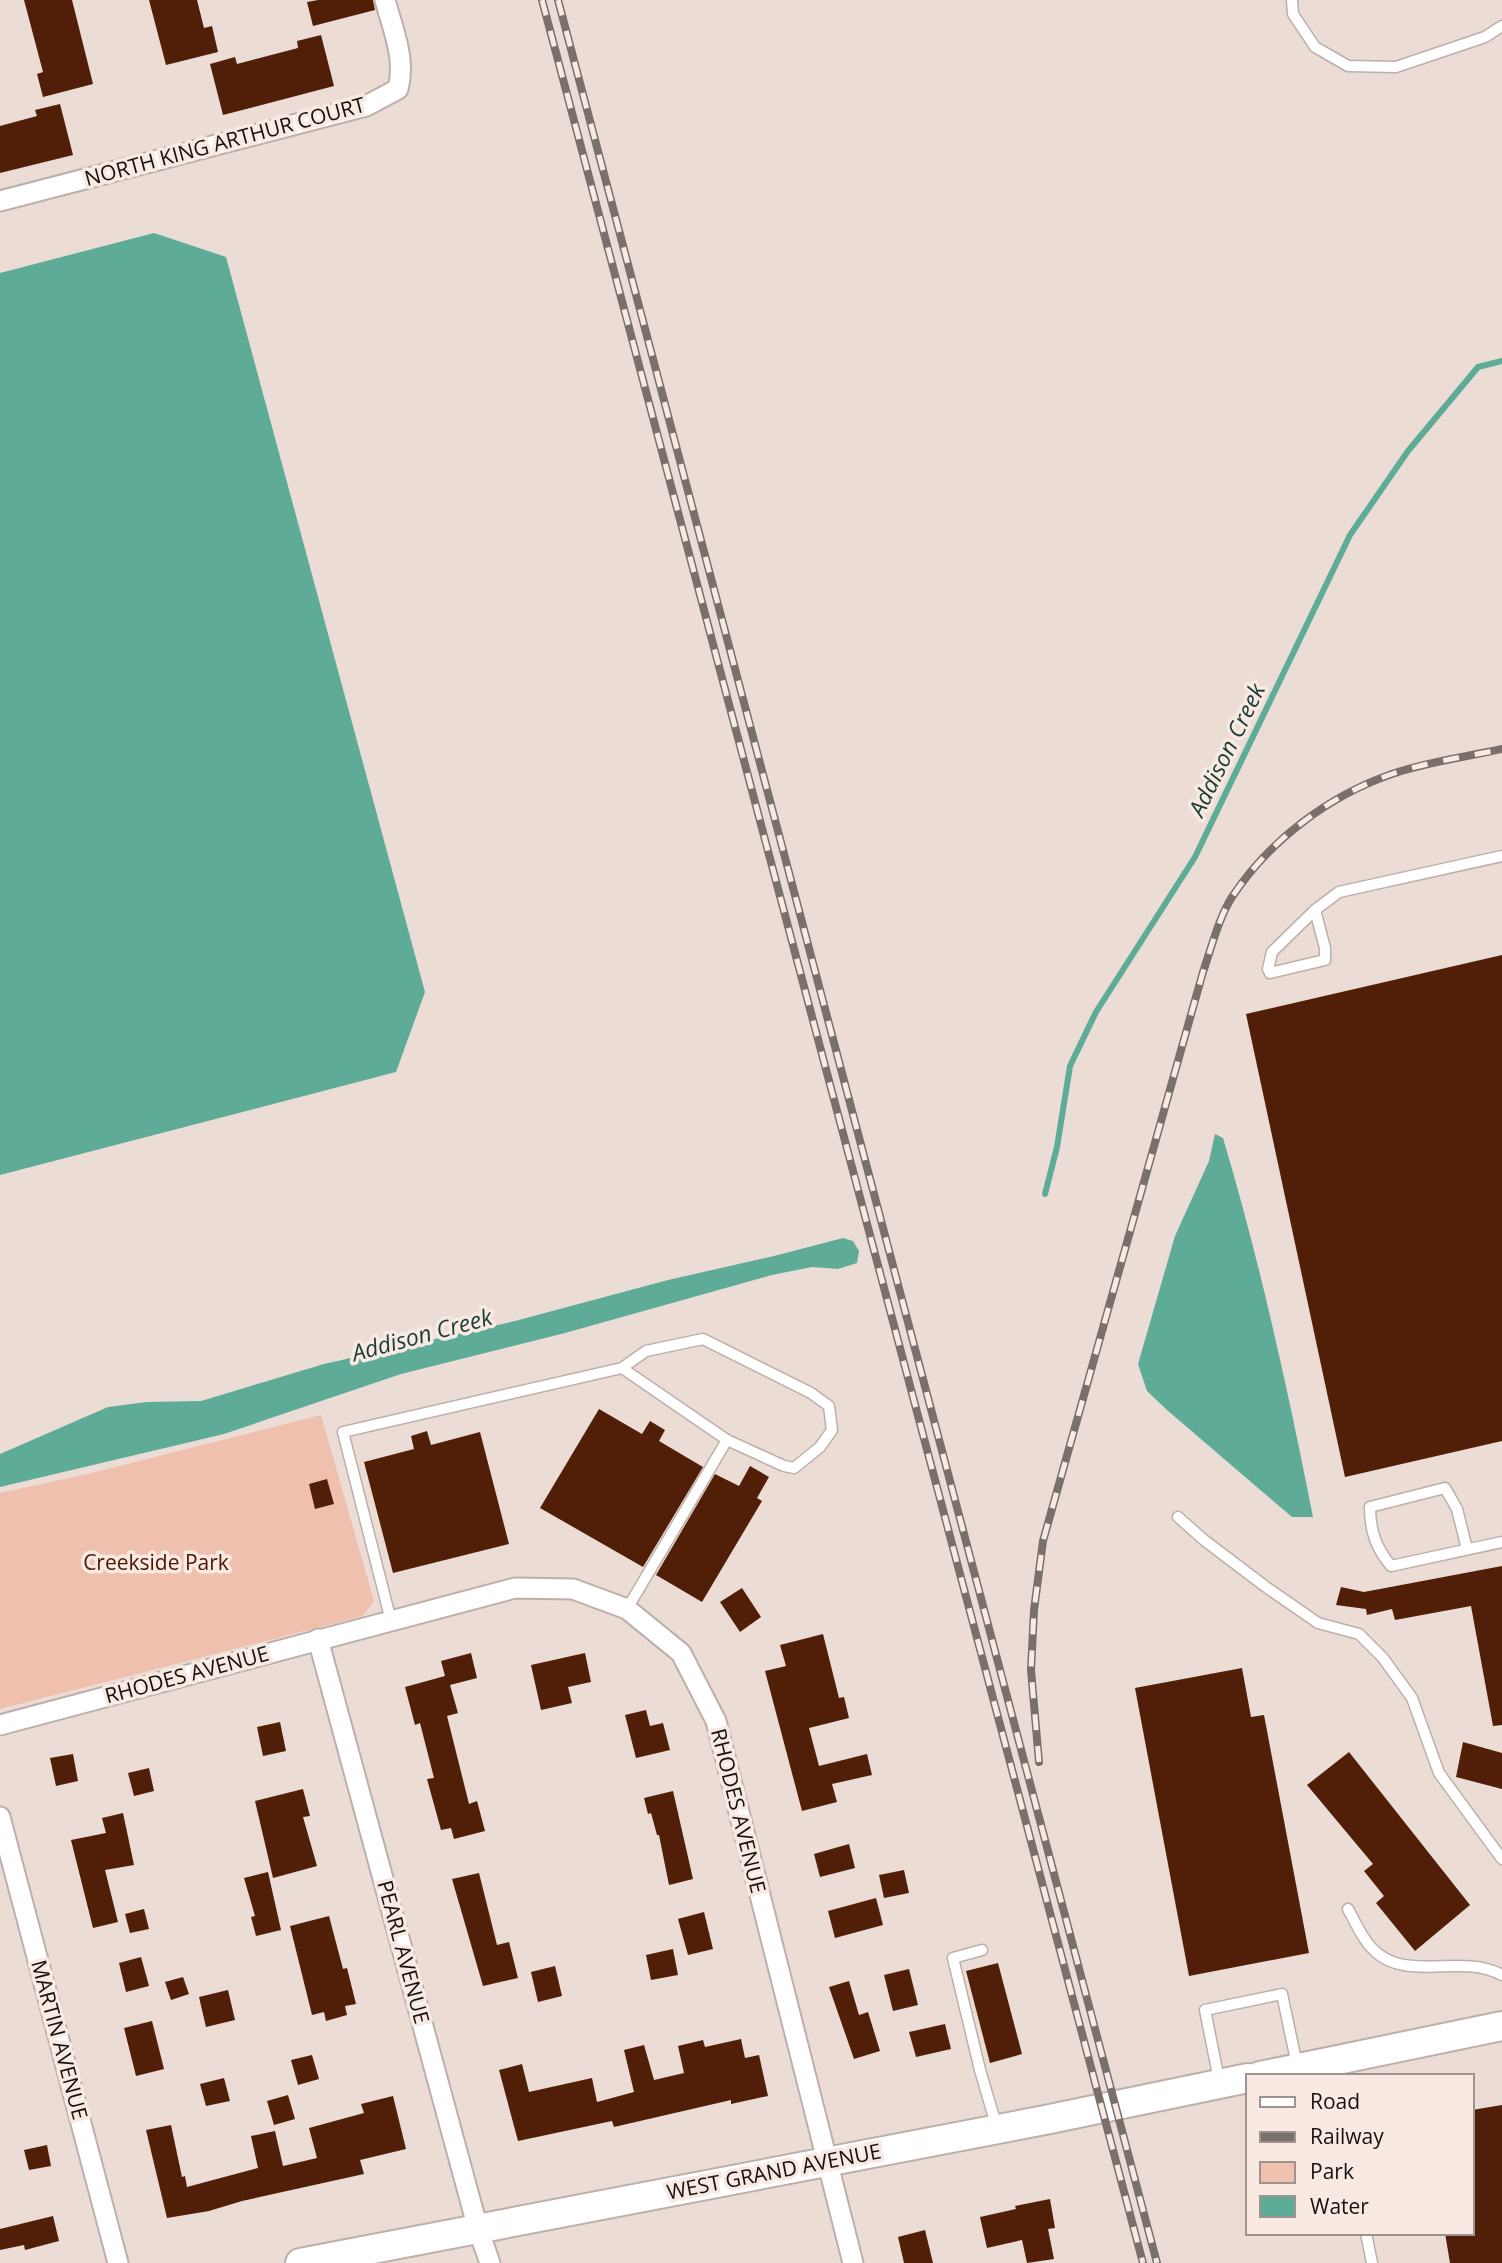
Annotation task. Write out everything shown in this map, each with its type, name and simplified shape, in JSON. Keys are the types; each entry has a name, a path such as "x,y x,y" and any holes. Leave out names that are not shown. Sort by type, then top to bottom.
{"main road":[{"path":"1270,2074 1334,2065 1502,2026"},
{"name":"WEST GRAND AVENUE","path":"300,2263 1246,2078"}],"street":[{"name":"NORTH KING ARTHUR COURT","path":"0,201 366,106 385,98 398,89 402,73 401,58 385,0"},
{"name":"RHODES AVENUE","path":"0,1725 515,1588 573,1590 627,1609 681,1653 716,1721 853,2263"},
{"name":"PEARL AVENUE","path":"318,1639 478,2229 490,2263"},
{"name":"MARTIN AVENUE","path":"0,1817 118,2263"}],"lane":[{"path":"1292,0 1293,14 1314,47 1348,65 1396,67 1485,37 1502,26"},
{"path":"1315,910 1325,948 1325,960 1270,973 1268,969 1272,952 1315,910 1339,892 1502,856"},
{"path":"391,1620 343,1433 622,1368 646,1351 703,1339 811,1393 829,1406 832,1430 820,1447 794,1468 784,1466 727,1440 622,1368"},
{"path":"627,1609 727,1440"},
{"path":"1467,1549 1457,1509 1445,1488 1370,1507 1370,1525 1378,1550 1391,1566 1502,1542"},
{"path":"1178,1517 1203,1540 1318,1623 1359,1634 1383,1658 1412,1698 1439,1773 1502,1859"},
{"path":"1348,1909 1365,1940 1381,1957 1392,1962 1403,1966 1471,1965 1502,1975"},
{"path":"982,1950 953,1958 997,2129"},
{"path":"1220,2084 1205,2010 1282,1994 1298,2068"},
{"path":"1366,2235 1372,2263"}],"green space":[{"name":"Creekside Park","path":"321,1415 374,1601 363,1616 0,1709 0,1493 88,1474"}],"water":[{"path":"154,233 226,257 425,992 396,1072 0,1175 0,273"},
{"path":"1215,1134 1223,1138 1249,1232 1313,1517 1292,1517 1167,1410 1147,1391 1138,1364 1175,1236 1209,1161"},
{"path":"843,1238 853,1241 859,1251 857,1263 838,1269 812,1267 772,1275 565,1333 401,1374 224,1434 0,1487 0,1454 108,1407 147,1402 201,1401 324,1364 515,1321 668,1280"}],"building":[{"path":"24,0 72,0 93,84 43,97 37,74 43,72"},
{"path":"149,0 197,0 204,28 212,26 218,52 166,65"},
{"path":"373,0 375,10 313,26 307,2"},
{"path":"321,35 334,86 223,115 210,64 235,57 237,64 298,48 297,41"},
{"path":"60,104 73,155 0,173 0,126 37,116 35,110"},
{"path":"1502,955 1502,1441 1345,1477 1246,1014"},
{"path":"599,1409 642,1434 650,1421 665,1430 659,1441 703,1467 643,1567 540,1508"},
{"path":"427,1431 431,1445 480,1432 509,1544 393,1573 364,1462 414,1449 411,1436"},
{"path":"750,1466 769,1477 757,1498 762,1501 702,1602 656,1575 715,1474 739,1486"},
{"path":"327,1479 334,1504 315,1509 309,1484"},
{"path":"1502,1566 1502,1725 1493,1726 1471,1606 1395,1620 1392,1609 1367,1615 1366,1609 1336,1605 1341,1587 1364,1592"},
{"path":"742,1588 761,1617 740,1632 720,1602"},
{"path":"823,1634 839,1698 844,1697 849,1718 809,1728 819,1766 867,1754 872,1775 832,1784 837,1802 802,1811 765,1671 786,1666 780,1645"},
{"path":"471,1653 477,1678 450,1685 458,1713 447,1716 469,1804 477,1801 485,1831 454,1839 451,1828 441,1830 427,1779 434,1778 420,1723 415,1725 405,1687 445,1676 441,1661"},
{"path":"585,1653 591,1682 568,1687 572,1703 541,1710 531,1665"},
{"path":"1242,1668 1251,1717 1264,1715 1309,1953 1189,1976 1135,1688"},
{"path":"646,1710 650,1726 663,1723 670,1750 636,1758 625,1715"},
{"path":"280,1722 286,1751 263,1756 257,1727"},
{"path":"1463,1742 1502,1753 1502,1789 1456,1777"},
{"path":"1349,1752 1470,1905 1415,1951 1376,1903 1384,1896 1364,1871 1373,1864 1307,1785"},
{"path":"73,1754 78,1781 56,1786 50,1758"},
{"path":"149,1768 154,1791 134,1796 128,1773"},
{"path":"303,1789 310,1816 303,1817 317,1866 273,1878 255,1801"},
{"path":"673,1791 693,1879 669,1885 659,1835 651,1813 648,1814 644,1798"},
{"path":"123,1813 134,1865 105,1870 118,1922 93,1928 71,1840 106,1833 102,1818"},
{"path":"849,1844 855,1868 820,1877 814,1854"},
{"path":"904,1870 909,1893 884,1898 879,1875"},
{"path":"268,1872 281,1930 256,1936 251,1917 255,1916 244,1878"},
{"path":"479,1873 497,1945 509,1942 518,1978 483,1986 452,1879"},
{"path":"876,1898 883,1925 835,1938 828,1911"},
{"path":"144,1909 149,1929 130,1933 125,1914"},
{"path":"704,1912 713,1949 688,1955 678,1919"},
{"path":"329,1916 343,1969 347,1968 356,2004 345,2006 347,2015 326,2021 324,2012 312,2015 290,1926"},
{"path":"673,1949 678,1975 651,1980 646,1955"},
{"path":"141,1957 149,1986 126,1992 119,1963"},
{"path":"998,1963 1022,2054 990,2063 966,1971"},
{"path":"555,1966 562,1996 538,2002 531,1972"},
{"path":"909,1969 918,2005 893,2011 884,1975"},
{"path":"183,1977 189,1994 171,2000 165,1982"},
{"path":"849,1981 859,2015 868,2012 880,2051 854,2059 829,1987"},
{"path":"228,1990 235,2020 206,2027 199,1997"},
{"path":"152,2021 164,2069 136,2076 124,2028"},
{"path":"945,2024 951,2049 916,2057 909,2032"},
{"path":"741,2039 745,2058 759,2055 768,2096 731,2104 731,2100 614,2127 612,2121 518,2141 499,2070 522,2064 529,2092 592,2078 597,2102 634,2092 624,2050 644,2045 654,2080 684,2073 678,2046 703,2040 705,2047"},
{"path":"312,2055 319,2079 298,2085 291,2060"},
{"path":"224,2078 230,2101 206,2106 200,2084"},
{"path":"288,2095 295,2119 274,2125 267,2101"},
{"path":"393,2096 406,2149 360,2160 364,2174 209,2211 167,2218 146,2130 171,2125 182,2177 185,2176 187,2187 258,2168 251,2136 275,2131 283,2166 317,2158 309,2128 364,2113 361,2104"},
{"path":"1502,2105 1502,2263 1450,2263 1445,2235 1474,2235 1474,2110"},
{"path":"47,2145 51,2166 29,2170 24,2150"},
{"path":"1050,2199 1055,2228 1048,2229 1054,2259 1027,2263 1022,2240 987,2248 980,2217"},
{"path":"53,2216 59,2241 25,2250 24,2245 0,2250 0,2229"},
{"path":"925,2230 933,2263 904,2263 898,2237"}],"waterway":[{"name":"Addison Creek","path":"1045,1194 1057,1147 1070,1066 1096,1012 1195,857 1350,535 1408,451 1478,367 1502,361"}],"railway":[{"path":"542,0 1143,2263"},
{"path":"558,0 1157,2263"},
{"path":"1039,1762 1031,1670 1034,1610 1043,1541 1203,972 1223,914 1232,897 1264,857 1282,839 1323,808 1368,783 1392,774 1502,749"}]}
